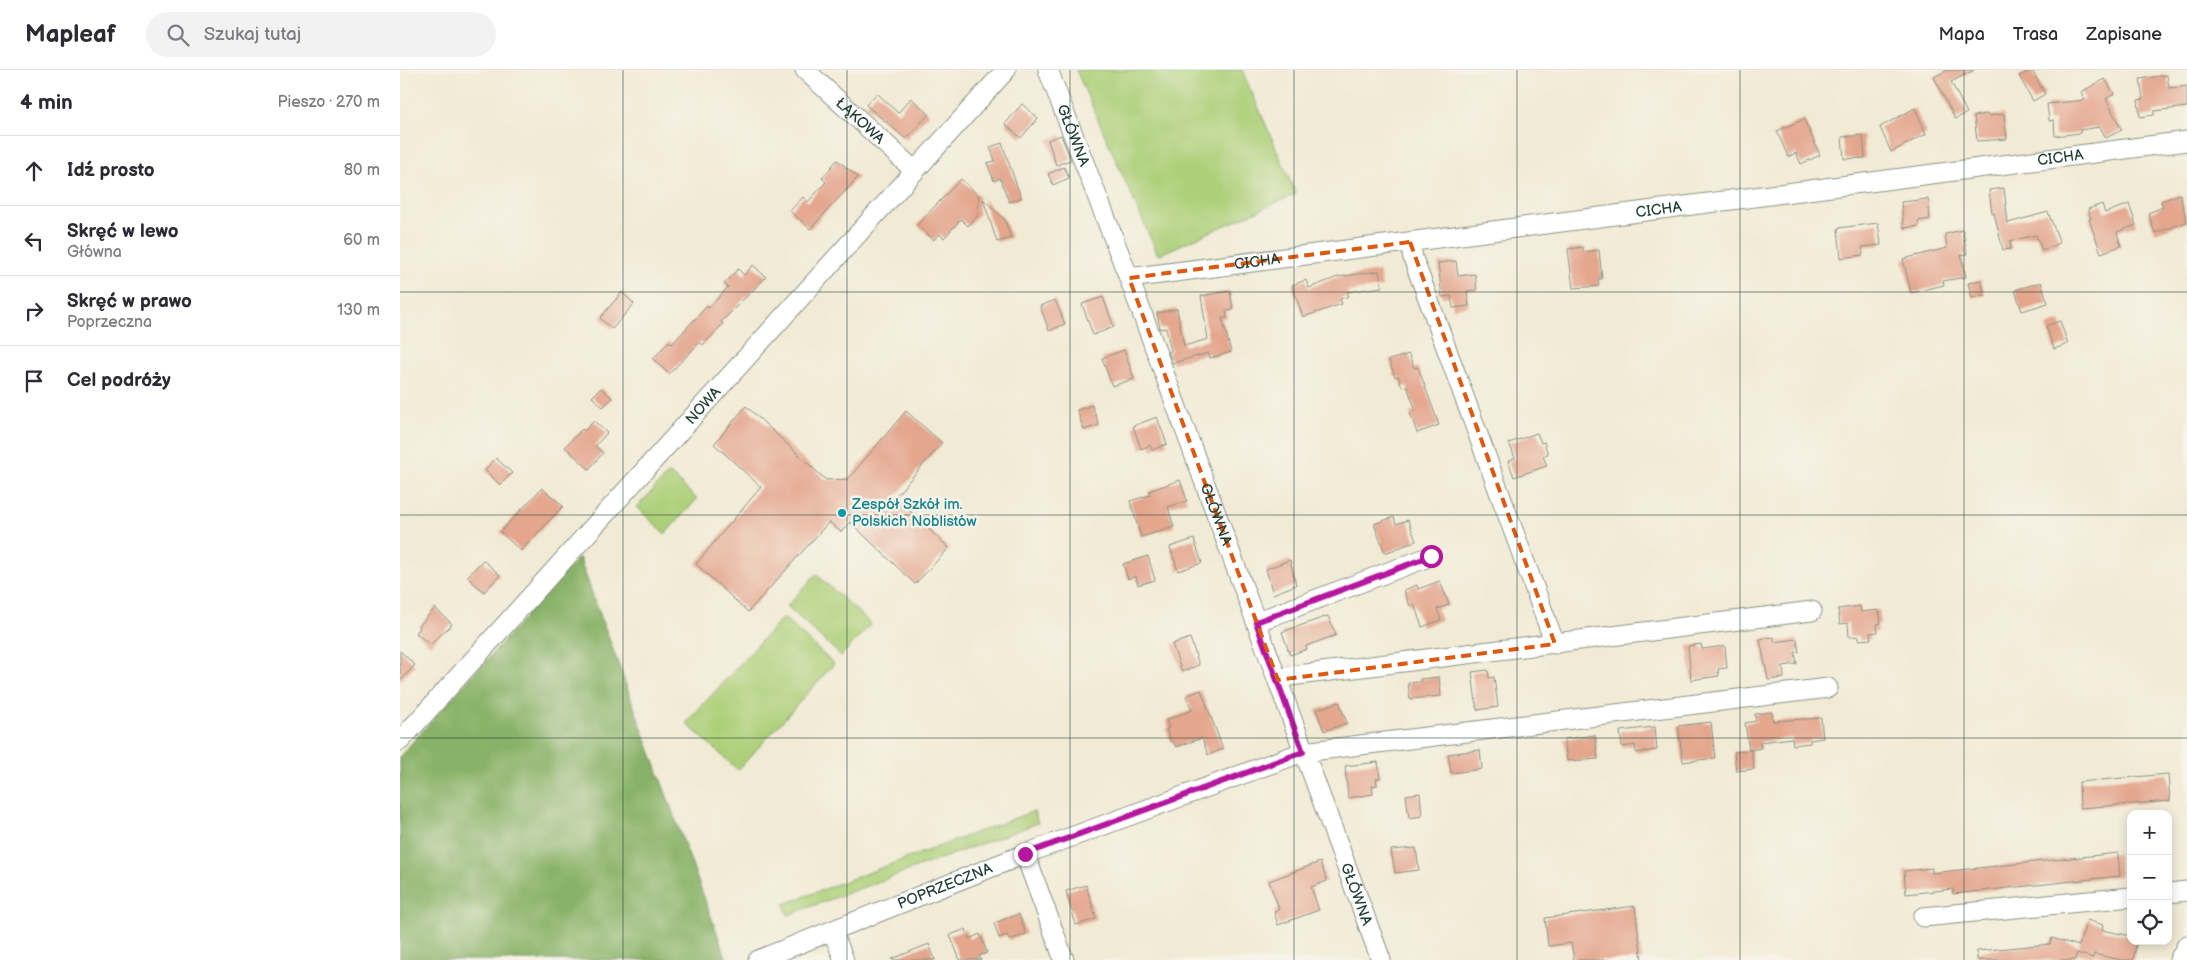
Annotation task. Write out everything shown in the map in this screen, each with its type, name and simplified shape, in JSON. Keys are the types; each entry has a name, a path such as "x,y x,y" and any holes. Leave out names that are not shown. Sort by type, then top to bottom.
{"street":[{"name":"ŁĄKOWA","path":"805,70 915,171"},
{"name":"NOWA","path":"400,741 1006,70"},
{"name":"GŁÓWNA","path":"1048,70 1129,278 1381,960"},
{"name":"CICHA","path":"1129,278 2187,141"},
{"path":"1410,242 1413,258 1555,644"},
{"path":"1256,622 1431,556"},
{"path":"1278,680 1290,676 1812,611"},
{"name":"POPRZECZNA","path":"758,960 833,932 1025,854 1303,752 1828,688"},
{"path":"1025,854 1064,960"},
{"path":"2172,893 2187,891"},
{"path":"1923,918 2127,897"},
{"path":"833,932 844,960"},
{"path":"2179,960 2187,946"}],"highlighted area":[{"path":"1410,242 1555,644 1278,680 1129,278"}],"green space":[{"path":"1076,70 1242,70 1296,194 1158,255"},
{"path":"669,473 697,499 665,534 637,507"},
{"path":"579,557 727,960 400,960 400,756"},
{"path":"816,574 871,624 841,656 787,606"},
{"path":"783,617 834,664 738,770 686,723"},
{"path":"1034,811 1038,823 788,915 784,904"}],"building":[{"path":"1948,70 1974,70 1951,82 1967,113 1955,119 1934,77"},
{"path":"2032,70 2045,94 2033,101 2019,76"},
{"path":"2167,75 2169,88 2187,86 2187,107 2154,111 2154,115 2140,117 2138,100 2143,99 2140,79"},
{"path":"2105,79 2114,94 2106,99 2122,130 2106,138 2100,127 2080,130 2080,133 2055,136 2054,120 2049,121 2047,104 2085,100 2081,92"},
{"path":"877,93 898,113 911,98 929,114 906,139 866,105"},
{"path":"1022,104 1038,118 1021,138 1005,124"},
{"path":"1915,108 1926,134 1891,152 1880,127"},
{"path":"1987,114 1988,116 2004,114 2007,139 1977,141 1974,116"},
{"path":"1804,119 1820,155 1801,164 1796,153 1788,157 1777,131"},
{"path":"1061,135 1071,160 1056,165 1048,140"},
{"path":"1863,135 1865,158 1844,159 1842,137"},
{"path":"1002,143 1021,198 1009,202 1000,178 994,181 987,163 995,161 990,147"},
{"path":"837,160 858,177 810,229 790,211 803,197 808,202 826,182 822,178"},
{"path":"1064,167 1069,178 1053,185 1048,174"},
{"path":"961,179 979,196 978,215 968,226 961,219 944,238 939,234 934,240 917,225"},
{"path":"2004,188 2008,223 2048,212 2060,243 2042,250 2036,235 2010,241 2011,249 2003,250 1994,213 1992,213 1989,190"},
{"path":"2180,194 2187,222 2155,233 2148,213 2163,207 2161,201"},
{"path":"983,199 1005,220 1011,238 997,242"},
{"path":"1928,199 1930,219 1918,221 1919,226 1904,228 1901,202"},
{"path":"2102,204 2105,213 2129,204 2136,225 2117,232 2121,246 2101,253 2089,219 2091,219 2088,209"},
{"path":"1878,223 1881,245 1862,247 1863,255 1841,258 1838,228"},
{"path":"1963,230 1967,254 1961,255 1966,277 1943,281 1944,285 1911,293 1903,259 1947,248 1945,234"},
{"path":"1583,247 1583,252 1599,250 1602,279 1598,279 1599,286 1573,288 1568,249"},
{"path":"1456,261 1458,276 1475,274 1477,290 1467,291 1469,306 1453,308 1451,296 1442,297 1438,263"},
{"path":"753,265 766,277 721,322 723,324 703,345 700,342 669,374 653,359 669,341 672,344 707,306 709,308 728,287 724,284 738,269 744,275"},
{"path":"1379,271 1382,287 1347,292 1349,296 1340,299 1342,304 1303,317 1292,285 1306,280 1309,288 1338,277"},
{"path":"1981,280 1985,295 1972,298 1968,283"},
{"path":"2041,282 2048,303 2022,311 2015,290"},
{"path":"1230,291 1233,310 1226,311 1227,318 1222,318 1231,352 1210,358 1208,353 1173,363 1168,352 1171,351 1166,328 1160,329 1157,313 1177,309 1184,346 1208,339 1201,296"},
{"path":"622,292 634,304 612,329 600,318"},
{"path":"1103,297 1114,327 1093,335 1082,304"},
{"path":"1055,300 1065,324 1049,331 1040,306"},
{"path":"2060,321 2068,344 2054,349 2046,326"},
{"path":"1124,350 1134,379 1112,386 1102,358"},
{"path":"1409,354 1414,368 1418,367 1439,425 1417,433 1410,413 1416,411 1407,386 1402,387 1398,376 1395,377 1389,360"},
{"path":"601,388 612,398 603,407 592,397"},
{"path":"1092,405 1099,425 1084,430 1077,410"},
{"name":"Zespół Szkół im. Polskich Noblistów","path":"746,406 826,480 848,479 906,411 942,443 895,497 949,548 915,584 850,522 841,532 829,522 748,612 696,564 761,487 714,444"},
{"path":"1157,417 1167,444 1152,450 1150,445 1141,449 1133,426"},
{"path":"594,421 607,433 595,446 603,453 589,469 565,447 582,429 584,431"},
{"path":"1537,433 1541,443 1544,442 1548,454 1543,456 1547,466 1514,477 1508,461 1515,458 1509,443"},
{"path":"496,458 512,473 500,485 485,470"},
{"path":"1180,480 1187,501 1168,507 1174,527 1141,537 1130,501 1150,495 1149,491"},
{"path":"542,488 563,506 521,551 500,532"},
{"path":"1394,517 1396,524 1408,520 1416,541 1385,553 1374,524"},
{"path":"1194,539 1202,563 1178,571 1170,547"},
{"path":"1148,556 1155,580 1138,585 1136,576 1128,579 1123,564"},
{"path":"483,560 500,575 484,592 467,577"},
{"path":"1290,560 1296,585 1273,594 1266,569"},
{"path":"1440,581 1449,605 1437,609 1441,620 1422,627 1414,604 1410,606 1404,590 1417,585 1418,589"},
{"path":"1860,606 1861,612 1879,610 1881,623 1877,624 1878,632 1870,633 1871,639 1859,640 1859,636 1849,637 1848,623 1840,624 1838,609"},
{"path":"435,608 452,624 430,645 416,633 420,628 419,626"},
{"path":"1328,616 1336,635 1306,646 1307,649 1290,655 1282,632"},
{"path":"1774,637 1774,642 1797,639 1799,652 1795,652 1797,664 1783,666 1784,678 1768,680 1760,639"},
{"path":"1190,638 1199,665 1182,672 1172,644"},
{"path":"1701,644 1702,649 1725,646 1727,668 1718,669 1719,676 1691,680 1688,646"},
{"path":"400,651 415,665 400,681"},
{"path":"1488,670 1489,678 1494,677 1498,707 1477,710 1472,672"},
{"path":"1439,677 1441,696 1410,699 1408,683 1420,682 1420,679"},
{"path":"1201,690 1223,749 1208,755 1202,738 1176,747 1173,741 1171,742 1166,729 1169,728 1166,720 1192,710 1186,696"},
{"path":"1339,702 1347,723 1324,731 1316,710"},
{"path":"1772,712 1773,721 1821,718 1823,738 1810,740 1810,743 1793,745 1792,738 1760,742 1761,748 1749,750 1745,723 1756,721 1755,714"},
{"path":"1711,722 1715,758 1683,762 1678,726"},
{"path":"1655,727 1657,750 1636,753 1635,745 1622,747 1620,731"},
{"path":"1595,735 1598,759 1567,761 1564,739"},
{"path":"1480,750 1482,769 1451,773 1448,754"},
{"path":"1751,750 1754,769 1736,771 1734,752"},
{"path":"1378,762 1380,778 1376,779 1377,785 1372,786 1373,794 1348,798 1345,766"},
{"path":"2168,774 2170,801 2080,808 2079,782"},
{"path":"1420,793 1422,816 1409,818 1406,795"},
{"path":"1416,848 1419,870 1395,873 1391,850"},
{"path":"2118,853 2120,876 1953,894 1953,889 1906,894 1904,871 1932,868 1932,873"},
{"path":"1320,862 1327,881 1311,887 1319,910 1278,925 1274,911 1279,909 1269,881"},
{"path":"1086,885 1096,919 1076,925 1066,891"},
{"path":"1635,906 1642,960 1574,960 1571,943 1548,946 1545,918"},
{"path":"1019,914 1026,934 1009,940 1007,935 999,938 994,923"},
{"path":"2087,920 2103,925 2102,930 2127,935 2127,945 2136,945 2133,960 2121,960 2094,954 2093,958 2077,953 2075,960 1977,960 1977,951 2050,944 2052,938 2079,946"},
{"path":"966,929 969,939 980,934 987,953 979,956 981,960 960,960 950,935"},
{"path":"929,944 935,960 892,960 892,959"}],"place":[{"name":"Zespół Szkół im. Polskich Noblistów","path":"842,513"}],"route":[{"path":"1025,854 1303,752 1256,622 1431,556"}]}
